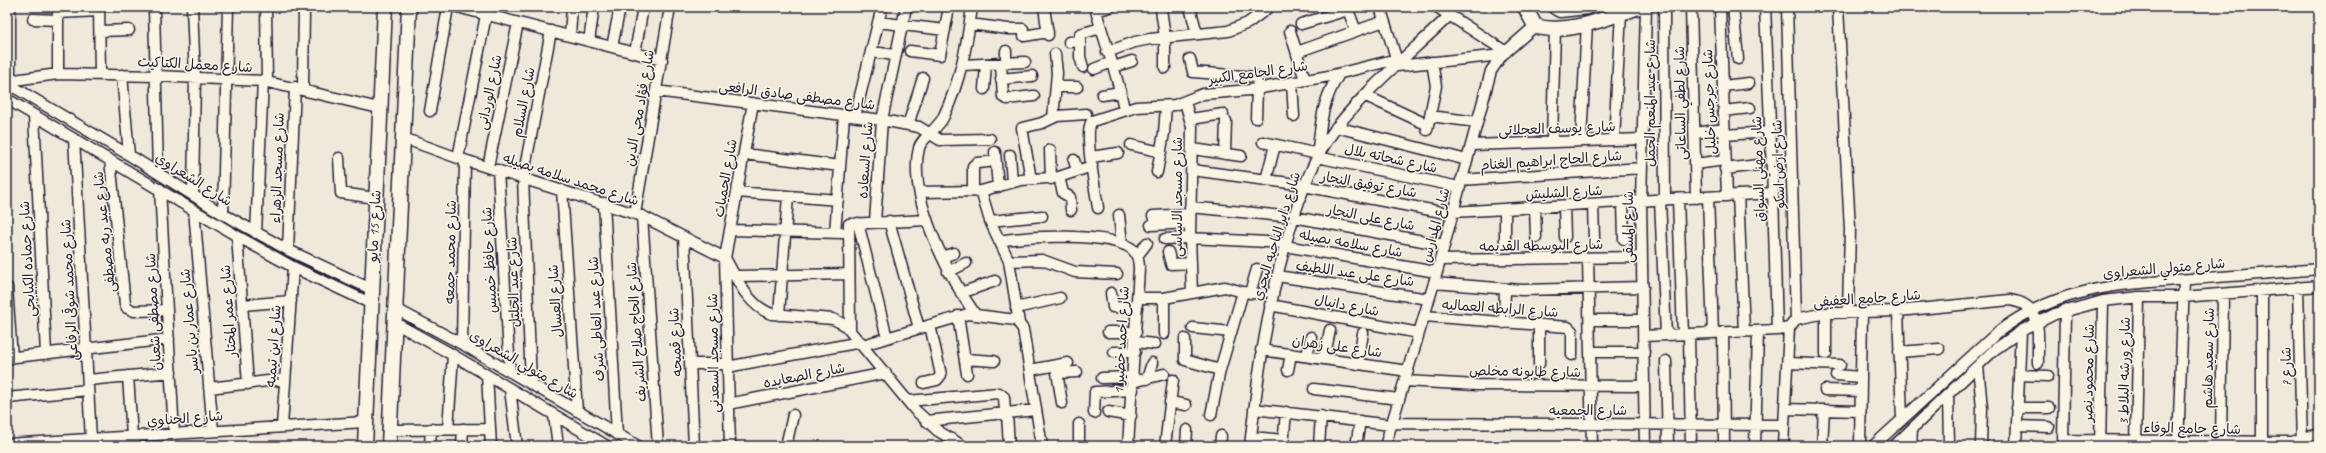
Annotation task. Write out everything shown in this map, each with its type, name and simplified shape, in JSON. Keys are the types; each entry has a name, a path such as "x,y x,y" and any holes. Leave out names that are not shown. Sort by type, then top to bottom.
{"main road":[{"name":"شارع 15 مايو","path":"364,446 370,289 385,7"},
{"name":"شارع 15 مايو","path":"389,446 409,7"},
{"path":"1526,7 1535,26 1544,29 1555,29 1588,23 1621,14 1639,7"},
{"path":"1558,8 1588,7"}],"street":[{"path":"8,82 10,7"},
{"path":"154,7 157,76 158,173"},
{"path":"192,7 195,78 193,194"},
{"path":"223,214 228,7"},
{"path":"256,233 265,82 266,7"},
{"name":"شارع مسجد الزهراء","path":"288,250 304,7"},
{"path":"430,111 448,7"},
{"path":"457,7 662,60"},
{"path":"570,36 572,7"},
{"path":"589,41 594,7"},
{"path":"612,47 620,7"},
{"path":"635,53 643,7"},
{"name":"شارع فؤاد محى الدين","path":"638,215 670,7"},
{"path":"855,116 882,7"},
{"name":"شارع السعاده","path":"875,222 882,120 906,7"},
{"path":"910,51 940,55 949,7"},
{"path":"972,7 962,66 953,96 938,126 919,147 918,166 921,192 927,220 948,272 975,314"},
{"path":"970,24 1024,32 1048,33 1044,7"},
{"path":"1110,7 1096,9 1107,52 1113,64 1121,92 1124,110"},
{"path":"1190,7 1197,34"},
{"path":"1380,7 1397,63"},
{"name":"شارع المسقى","path":"1645,446 1641,201 1646,7"},
{"name":"شارع عبد المنعم الجمل","path":"1664,7 1663,200 1666,335"},
{"name":"شارع لطفي الساعاتى","path":"1691,7 1696,198"},
{"name":"شارع جرجس خليل","path":"1720,7 1726,196"},
{"path":"1733,7 1738,59"},
{"name":"شارع مهني السواق","path":"1765,7 1777,330"},
{"name":"شارع ارض اسكو","path":"1787,7 1796,320"},
{"path":"1838,7 1850,229 1848,312"},
{"path":"1161,8 1165,37 1165,68"},
{"path":"1107,52 1135,42 1165,37 1217,33 1238,28 1266,8"},
{"path":"34,19 58,13 99,9 100,74"},
{"path":"1301,24 1348,10 1356,30"},
{"path":"1446,10 1504,54"},
{"name":"شارع داير الناحيه البحري","path":"1251,441 1261,350 1271,300 1285,244 1304,186 1317,155 1336,127 1446,10"},
{"path":"58,13 58,74"},
{"path":"1614,140 1621,14"},
{"name":"شارع محمد جمعه","path":"462,344 462,159 486,15"},
{"path":"1296,52 1384,21"},
{"path":"878,22 945,30"},
{"name":"شارع الوردانى","path":"493,168 518,23"},
{"path":"1581,141 1588,23"},
{"name":"شارع المدارس","path":"1385,446 1434,283 1491,72 1504,54 1535,26"},
{"path":"1101,28 1082,32 1080,41 1080,56 1089,68 1132,61"},
{"path":"1552,142 1555,29"},
{"path":"100,31 129,30"},
{"name":"شارع السلام","path":"523,178 551,31"},
{"path":"1290,31 1305,80"},
{"path":"1069,42 1080,41"},
{"path":"1006,51 1001,79 1002,95 1004,98 1034,96"},
{"path":"871,52 896,55"},
{"path":"1053,118 1056,87 1055,54"},
{"name":"شارع الجامع الكبير","path":"1092,162 1089,142 1090,123 1124,110 1166,106 1185,102 1203,94 1258,88 1397,63 1432,62 1504,54"},
{"path":"1190,59 1193,72 1255,76 1258,78 1256,118"},
{"path":"962,66 1025,62"},
{"path":"1428,124 1436,86 1432,62"},
{"path":"984,89 986,65"},
{"name":"شارع معمل الكتاكيت","path":"8,82 58,74 157,76 265,82 299,88 379,108"},
{"path":"1317,155 1324,102 1339,74"},
{"path":"122,75 128,155"},
{"path":"1001,79 1032,76"},
{"path":"908,125 923,78"},
{"name":"شارع الشعراوي","path":"8,82 256,233 370,289"},
{"path":"1292,82 1294,116"},
{"path":"1723,86 1749,83"},
{"path":"1056,87 1076,87"},
{"name":"شارع مصطفى صادق الرافعى","path":"656,91 882,120 921,128 937,139 990,139"},
{"path":"1102,95 1121,92"},
{"path":"1366,96 1428,124 1477,122"},
{"name":"شارع الشعراوي","path":"7,99 160,189 236,236 293,267 370,303"},
{"name":"شارع مسجد الاساسى","path":"1185,102 1191,119 1193,149 1190,215 1192,292"},
{"name":"شارع الحميات","path":"725,258 753,103"},
{"path":"1157,172 1161,152 1166,106"},
{"path":"1724,110 1750,108"},
{"path":"1030,179 1022,128 1042,123 1062,115 1086,114"},
{"name":"شارع حماده الكبابجى","path":"34,115 46,354"},
{"path":"835,233 844,115"},
{"path":"1191,119 1224,118 1225,154"},
{"path":"1336,127 1467,160"},
{"path":"1695,133 1770,132"},
{"name":"شارع محمد سلامه بصيله","path":"403,138 462,159 638,215 725,258"},
{"name":"شارع يوسف العجلاتى","path":"1471,145 1643,138"},
{"name":"شارع محمد شوقى الرفاعى","path":"74,139 91,438"},
{"name":"شارع شحاته بلال","path":"1262,142 1317,155 1460,183"},
{"path":"1131,145 1161,152"},
{"path":"1266,180 1275,145"},
{"path":"1193,149 1241,156"},
{"path":"1050,150 1055,178 1063,193 1070,197 1070,210"},
{"path":"996,152 998,187"},
{"path":"921,192 977,191 998,187 1012,182 1030,179 1055,178 1077,171 1092,162 1118,153"},
{"path":"744,154 840,166"},
{"path":"1010,155 1012,182"},
{"path":"339,158 341,193 375,198"},
{"name":"شارع عبد ربه مصطفى","path":"110,160 127,308 134,311 167,310"},
{"path":"1074,160 1077,171"},
{"path":"988,162 977,163 973,166 977,191 1009,261 1016,308 1019,322 1023,329 1042,446"},
{"path":"1092,162 1098,208"},
{"path":"1695,164 1758,164"},
{"name":"شارع حافظ خميس","path":"493,168 510,372"},
{"name":"شارع الحاج ابراهيم الغنام","path":"1460,183 1642,168"},
{"name":"شارع توفيق النجار","path":"1192,170 1304,186 1452,213"},
{"name":"شارع عبد الجليل","path":"523,178 531,384"},
{"name":"شارع مصطفى شعبان","path":"160,189 174,433"},
{"name":"شارع العسال","path":"562,190 577,411"},
{"path":"737,192 838,200"},
{"name":"شارع الشليش","path":"1452,213 1773,193"},
{"path":"779,315 788,196"},
{"path":"1738,196 1744,331"},
{"path":"1708,197 1713,333"},
{"path":"1678,199 1691,446"},
{"path":"1623,202 1624,239"},
{"name":"شارع عبد العاطى شرف","path":"604,203 617,434"},
{"path":"1593,204 1594,239"},
{"path":"1564,206 1565,237"},
{"path":"1535,207 1536,237"},
{"path":"1504,209 1506,244"},
{"name":"شارع عمار بن ياسر","path":"194,210 213,431"},
{"name":"شارع الحاج صلاح الشريف","path":"638,215 658,446"},
{"path":"1119,215 1122,244"},
{"name":"شارع على النجار","path":"1152,221 1190,215 1294,217 1444,245"},
{"path":"990,221 1042,216"},
{"path":"850,329 849,224 927,220"},
{"path":"889,221 919,328"},
{"path":"858,223 887,338"},
{"path":"730,230 848,233"},
{"path":"999,241 1048,235 1122,244 1133,250 1137,256 1147,243"},
{"name":"شارع عمر المختار","path":"236,236 248,384"},
{"name":"شارع قميحه","path":"684,237 694,446"},
{"name":"شارع سلامه بصيله","path":"1165,239 1190,238 1285,244 1436,272"},
{"path":"1168,252 1170,264 1191,263"},
{"path":"942,257 954,253"},
{"name":"شارع احمد خضير 1","path":"1128,446 1139,269 1137,256"},
{"name":"شارع البوسطه القديمه","path":"1440,260 1642,257"},
{"path":"725,258 757,307 764,312 779,315 837,320 850,329 926,421 963,446"},
{"name":"شارع مسجد السعدنى","path":"725,258 730,446"},
{"path":"1588,258 1592,446"},
{"path":"1009,261 1042,260 1074,272 1117,274"},
{"path":"948,272 966,263"},
{"name":"شارع ابن تيميه","path":"282,426 284,379 293,267"},
{"path":"1211,415 1220,370 1231,332 1246,292 1257,269"},
{"name":"شارع متولي الشعراوى","path":"1873,446 2012,321 2033,310 2062,298 2098,288 2137,282 2319,270"},
{"path":"736,276 849,274"},
{"name":"شارع على عبد اللطيف","path":"1277,276 1429,299"},
{"path":"2178,444 2184,280"},
{"path":"961,293 995,281"},
{"path":"1434,283 1505,288 1643,287"},
{"name":"شارع متولي الشعراوى","path":"1894,446 1994,350 2036,322 2065,310 2103,301 2139,297 2183,297 2319,286"},
{"path":"7,287 10,358 169,339"},
{"name":"شارع دانيال","path":"1111,293 1112,307 1225,287 1271,300 1419,333"},
{"name":"شارع 7","path":"2298,287 2302,442"},
{"path":"1504,323 1505,288"},
{"path":"2262,290 2262,443"},
{"name":"شارع سعيد هاشم","path":"2221,444 2223,294"},
{"name":"شارع ورشه البلاط 3","path":"2136,444 2139,297"},
{"path":"1016,308 1060,298"},
{"path":"1164,298 1164,334"},
{"name":"شارع جامع العفيفى","path":"1789,328 1796,320 1826,313 1898,311 2010,300 2022,303 2033,310"},
{"path":"242,305 291,301"},
{"name":"شارع محمود نصر","path":"2100,443 2103,301"},
{"path":"2033,310 2036,322 2038,363"},
{"path":"2063,443 2065,310"},
{"path":"1860,446 1862,311"},
{"path":"1898,311 1902,419"},
{"path":"1826,313 1826,354"},
{"path":"690,364 727,366 862,344 887,338 958,316 975,314 1019,322"},
{"name":"شارع متولي الشعراوى","path":"395,316 462,344 638,446"},
{"name":"شارع متولي الشعراوى","path":"395,316 453,355 554,415 597,443 607,446"},
{"path":"958,316 967,374"},
{"name":"شارع الرابطه العماليه","path":"1424,316 1570,328 1572,355"},
{"path":"1590,320 1643,320"},
{"path":"924,383 937,380 941,375 930,325"},
{"path":"1539,326 1539,364"},
{"path":"1193,328 1231,332"},
{"path":"1644,336 1777,330 1789,328 1783,446"},
{"path":"1324,359 1330,330"},
{"path":"1755,446 1758,331"},
{"path":"2016,446 2021,331"},
{"path":"1108,332 1135,342 1155,344"},
{"path":"1723,332 1724,446"},
{"path":"1358,364 1363,333"},
{"path":"1308,356 1311,337"},
{"path":"1185,339 1185,360 1220,370"},
{"path":"1114,352 1135,342"},
{"path":"1899,352 1939,349"},
{"name":"شارع على زهران","path":"1261,350 1358,364 1406,376"},
{"path":"1590,352 1644,352"},
{"path":"1288,370 1291,354"},
{"path":"448,429 453,355"},
{"path":"965,359 994,360"},
{"path":"1666,361 1668,446"},
{"path":"1056,369 1068,362"},
{"path":"1147,379 1152,363"},
{"path":"1788,363 1840,365"},
{"path":"1978,366 1982,408 1982,446"},
{"path":"1030,370 1056,369 1077,372"},
{"path":"1056,369 1062,403"},
{"path":"7,398 88,385 128,376 171,372"},
{"name":"شارع الصعايده","path":"728,404 886,373"},
{"path":"487,375 491,446"},
{"path":"1836,375 1860,377"},
{"path":"2019,375 2048,376"},
{"path":"128,376 132,436"},
{"name":"شارع طابونه مخلص","path":"1406,376 1477,385 1644,386"},
{"path":"1094,414 1095,392 1147,379 1168,377 1170,402 1165,446"},
{"path":"1102,378 1133,383"},
{"path":"209,388 284,379"},
{"path":"510,389 517,446"},
{"path":"1314,389 1399,399"},
{"path":"1825,390 1860,391"},
{"path":"908,401 999,393 1004,397 1009,446"},
{"path":"1948,394 1949,446"},
{"path":"1170,402 1186,405"},
{"path":"2017,408 2049,408"},
{"name":"شارع الجمعيه","path":"1254,409 1392,424 1784,425"},
{"path":"1785,409 1860,410"},
{"path":"926,421 1036,410"},
{"path":"1822,446 1824,410"},
{"path":"1108,412 1131,416"},
{"path":"1251,441 1283,443 1286,412"},
{"path":"554,415 558,446"},
{"path":"786,446 793,415"},
{"path":"1319,446 1321,416"},
{"path":"1356,446 1360,421"},
{"name":"شارع الحناوي","path":"7,444 91,438 105,442 132,436 365,422"},
{"path":"1079,424 1079,446"},
{"path":"2017,426 2050,426"},
{"path":"430,446 431,429"},
{"path":"462,446 463,429"},
{"path":"390,430 490,429"},
{"path":"1911,446 1912,429"},
{"path":"1186,446 1187,430"},
{"name":"شارع جامع الوفاء","path":"2063,443 2221,444 2302,442 2319,435"}]}
